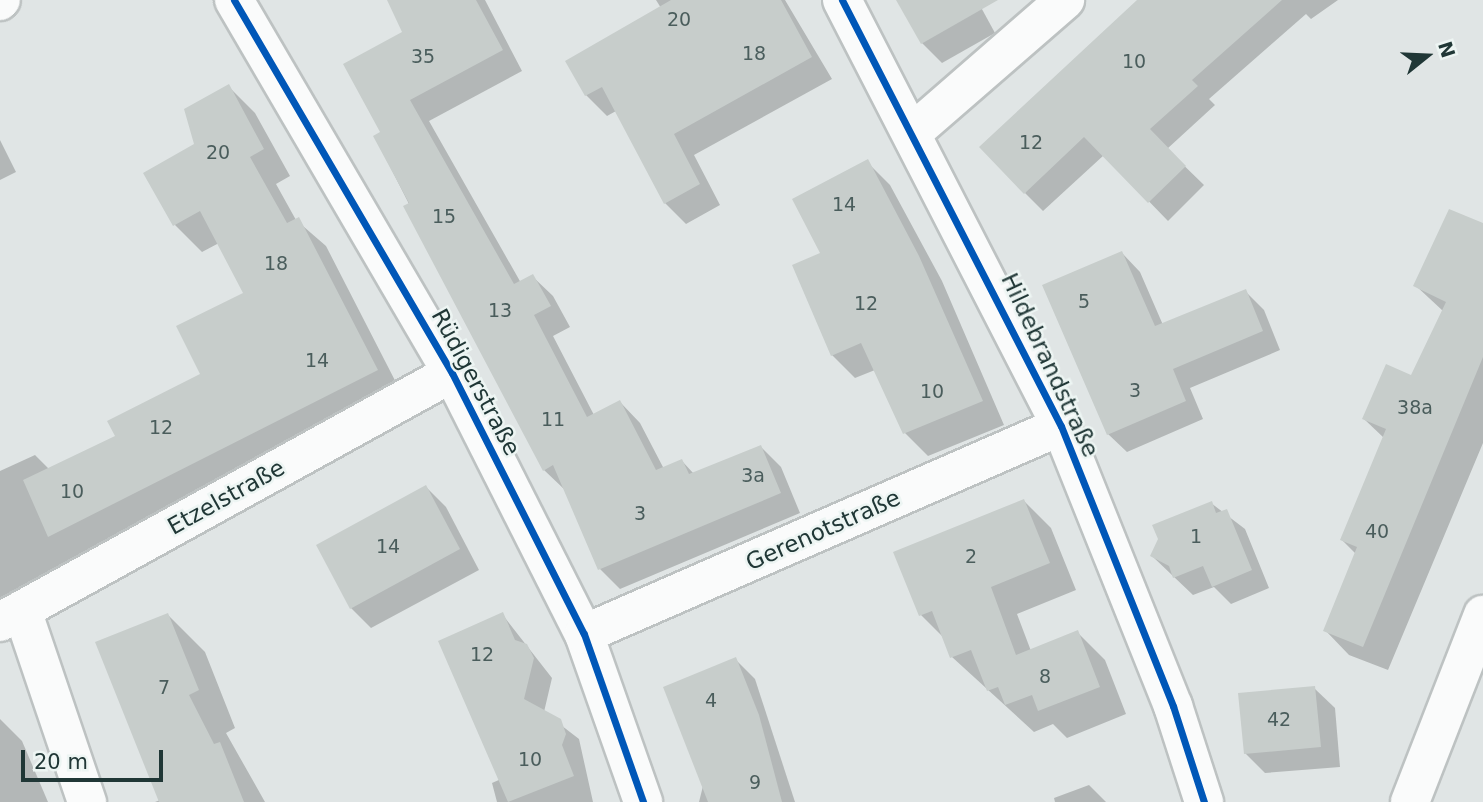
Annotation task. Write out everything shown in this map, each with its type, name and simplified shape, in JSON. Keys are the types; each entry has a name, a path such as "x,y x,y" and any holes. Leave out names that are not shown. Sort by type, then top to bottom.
{"street":[{"name":"Rüdigerstraße","path":"234,0 452,373 584,634 643,802"},
{"name":"Hildebrandstraße","path":"842,0 1061,426 1174,706 1204,802"},
{"path":"912,133 1065,0"},
{"name":"Etzelstraße","path":"11,616 452,373"},
{"name":"Gerenotstraße","path":"584,634 1061,426"},
{"path":"1410,802 1483,615"},
{"path":"11,616 87,802"}],"building":[{"path":"387,0 476,0 503,50 410,100 514,284 533,274 551,306 534,315 587,417 620,400 656,470 682,459 689,474 761,445 781,493 598,570 553,465 543,471 403,206 409,203 373,136 380,132 343,64 402,32"},
{"path":"671,0 781,0 812,57 674,134 700,184 664,204 602,87 585,96 565,61"},
{"path":"896,0 998,0 921,44"},
{"path":"1137,0 1282,0 1192,80 1198,86 1150,129 1186,166 1148,203 1084,137 1024,194 979,147"},
{"path":"229,84 264,149 250,157 287,223 299,217 378,370 48,537 23,480 115,436 107,421 200,374 176,326 243,293 200,211 173,226 143,173 194,144 184,109"},
{"path":"868,159 919,256 983,401 903,434 861,343 831,356 792,265 820,253 792,199"},
{"path":"1449,209 1483,223 1483,357 1363,647 1323,631 1357,547 1340,540 1386,429 1362,419 1386,364 1411,375 1446,302 1413,286"},
{"path":"1122,251 1155,326 1246,289 1263,331 1173,369 1186,401 1107,435 1042,285"},
{"path":"426,485 460,549 350,609 316,545"},
{"path":"1024,499 1050,563 991,587 1016,655 1078,630 1100,687 1038,711 1032,695 1005,705 998,687 987,691 971,650 950,658 932,611 919,616 893,552"},
{"path":"1212,501 1216,513 1227,509 1252,570 1212,587 1203,566 1173,578 1169,566 1150,556 1158,539 1152,525"},
{"path":"503,612 515,640 527,644 534,658 524,699 561,719 566,734 562,745 574,776 508,802 438,641"},
{"path":"168,613 199,690 189,695 214,744 220,742 244,802 159,802 95,642"},
{"path":"736,657 759,715 782,802 708,802 663,687"},
{"path":"1315,686 1321,747 1244,754 1238,693"}],"cycle path":[{"path":"234,0 452,373 584,634 643,802"},
{"path":"842,0 1061,426 1173,706 1204,802"}]}
